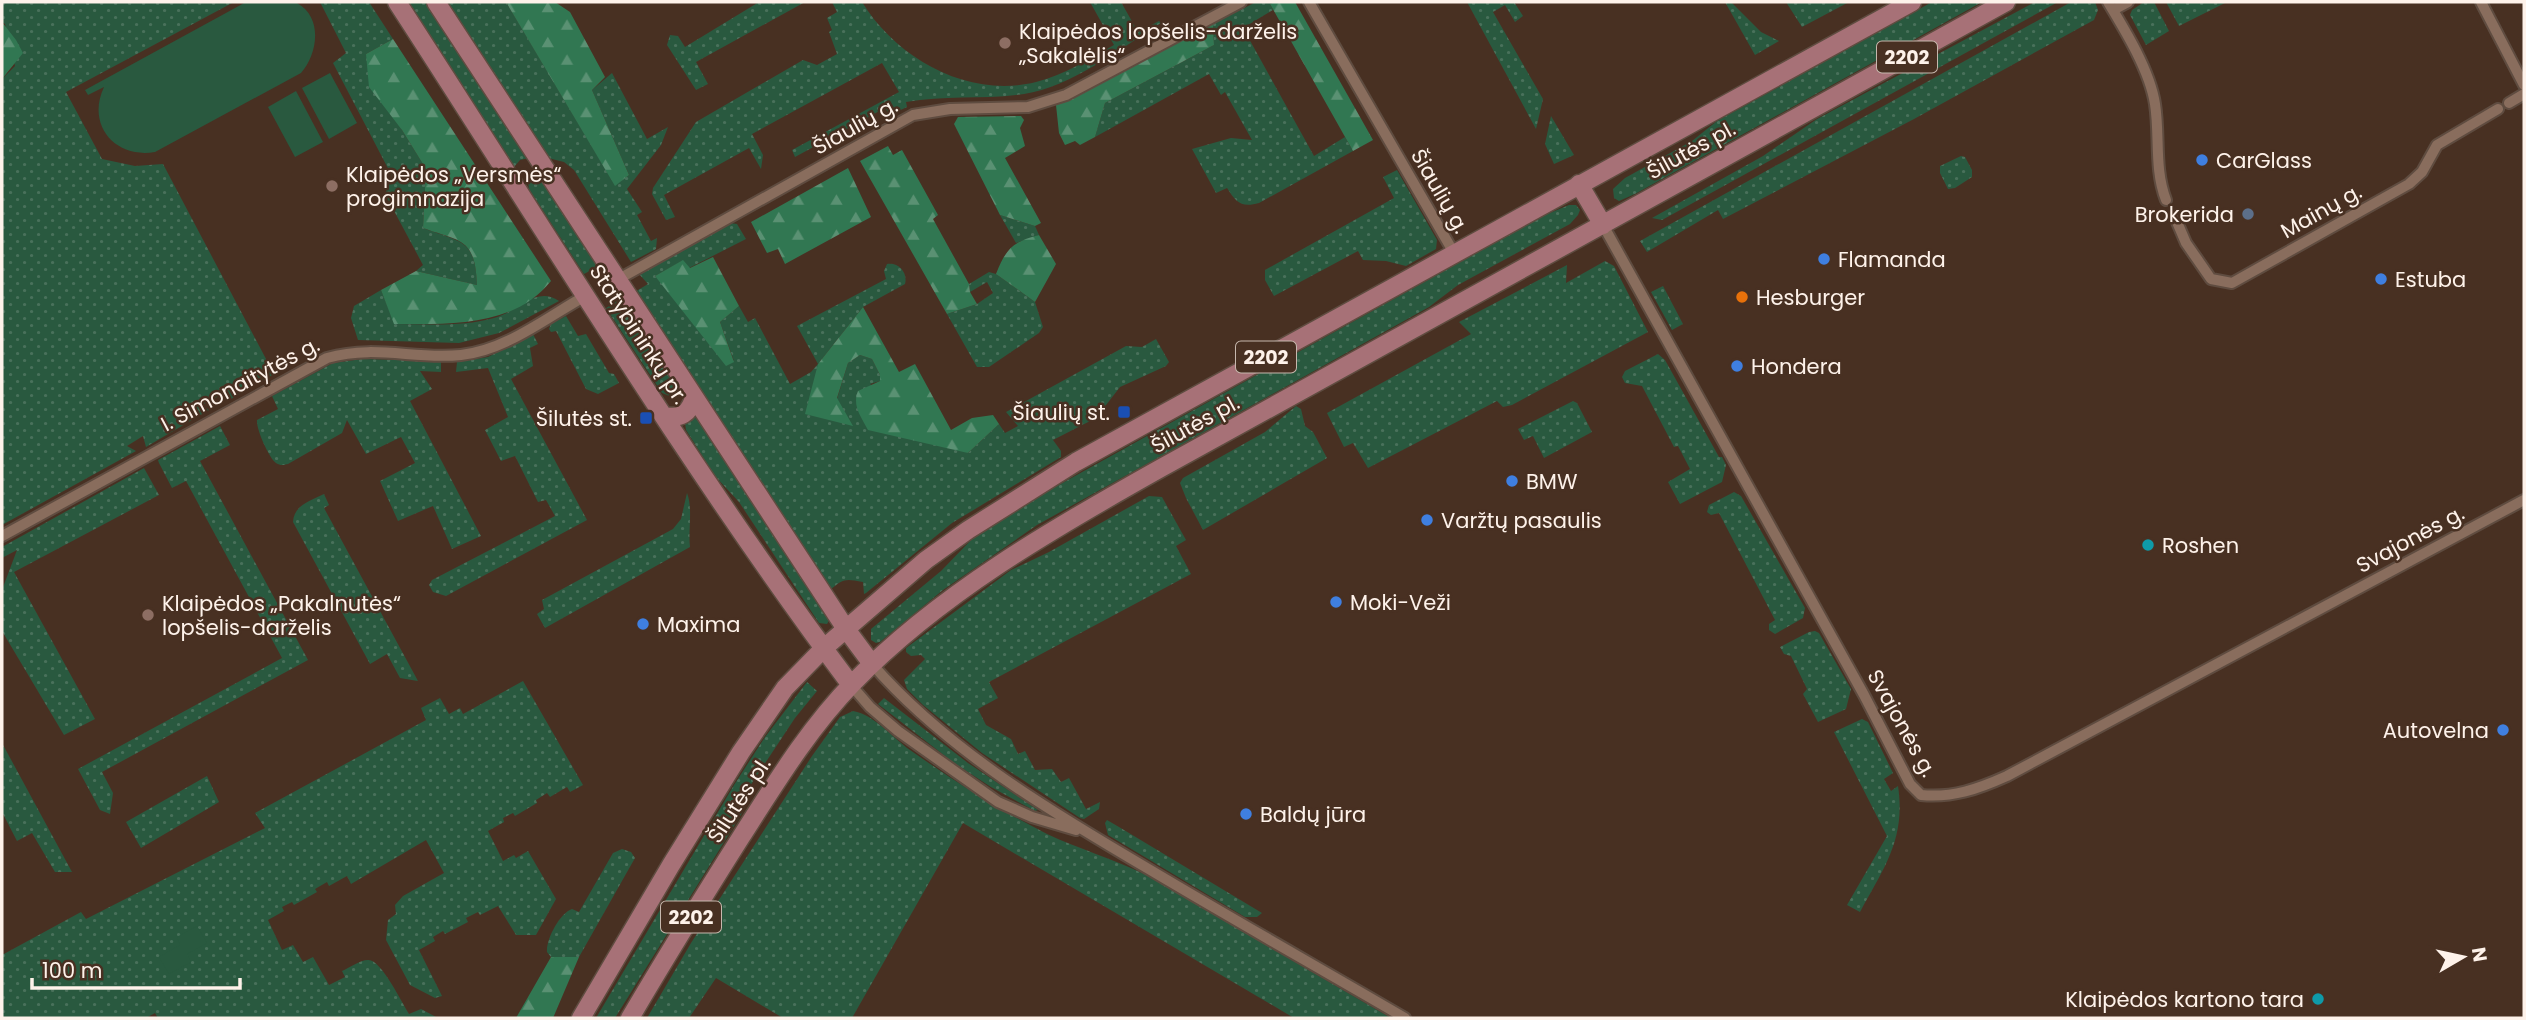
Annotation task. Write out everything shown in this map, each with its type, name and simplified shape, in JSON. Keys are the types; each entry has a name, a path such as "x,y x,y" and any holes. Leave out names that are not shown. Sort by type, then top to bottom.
{"main road":[{"name":"Statybininkų pr.","path":"397,2 664,416 790,603 851,685"},
{"name":"Statybininkų pr.","path":"436,2 846,629 872,664"},
{"name":"Šilutės pl.","path":"581,1018 671,865 741,752 785,688 824,648 926,560 957,537 1076,462 1912,2"},
{"name":"Šilutės pl.","path":"630,1018 776,782 816,726 872,664 953,597 1067,522 1161,468 2006,2"},
{"path":"513,180 515,172 522,164 530,161 541,162"},
{"path":"1579,184 1603,225"},
{"path":"664,416 675,418 685,415 694,398"}],"street":[{"name":"Šiaulių g.","path":"617,280 913,115 950,109 1028,107 1066,96 1241,2"},
{"name":"Šiaulių g.","path":"1309,2 1454,253"},
{"path":"2128,2 2110,6 2143,64 2152,87 2156,106 2160,178 2166,200"},
{"path":"2481,2 2524,85"},
{"path":"2509,103 2524,94"},
{"name":"Mainų g.","path":"2174,215 2186,243 2211,279 2232,283 2409,184 2422,172 2437,145 2498,109"},
{"name":"Svajonės g.","path":"1603,225 1864,695 1910,783 1921,795 1948,796 1964,793 2007,776 2524,500"},
{"name":"I. Simonaitytės g.","path":"2,536 327,358 349,351 368,350 446,356 476,353 501,344 587,295"},
{"path":"872,664 892,686 964,749 1089,834 1405,1018"},
{"path":"851,685 870,707 898,731 998,802 1032,817 1089,834"}],"green space":[{"path":"2,2 234,2 66,92 102,159 135,166 163,164 274,374 231,399 228,391 202,405 209,410 146,447 143,436 127,446 136,451 2,525 2,79 15,66 5,24 2,22"},
{"path":"246,2 293,2 306,10 314,27 315,37 311,57 301,73 155,152 141,153 117,145 102,126 99,114 99,101 104,87 88,95 85,90"},
{"path":"320,2 369,2 393,39 366,54 402,130 426,169 423,228 457,240 470,251 477,285 416,271 423,265 385,194 392,176 333,63 346,53"},
{"path":"407,2 427,2 529,158 520,160 514,167"},
{"path":"445,2 506,2 615,185 629,175 592,90 612,73 647,139 668,127 661,145 627,189 642,212 637,215 651,241 657,238 656,249 631,262 574,170 564,162 544,157"},
{"path":"506,2 555,2 570,12 605,77 592,90 629,175 615,186"},
{"path":"759,2 805,2 696,62 708,84 696,90 667,45 670,35 678,36 685,47"},
{"path":"832,2 862,2 895,41 915,57 937,70 985,85 1011,86 1046,79 1114,45 1090,2 1121,2 1138,32 1159,21 1161,23 1095,65 1042,90 1009,96 906,102 907,107 890,115 885,108 795,157 792,150 899,92 882,63 752,134 763,155 761,169 749,148 664,195 675,217 666,220 652,194 653,188 696,122 803,60 817,65 837,54 827,18 837,12"},
{"path":"1256,2 1275,2 1270,4 1273,10 1243,28 1314,156 1345,137 1353,151 1259,203 1240,203 1227,188 1216,193 1192,149 1231,138 1252,140 1225,92 1221,95 1209,74 1095,137 1105,103 1214,45 1213,24"},
{"path":"1295,2 1373,140 1353,151 1270,4"},
{"path":"1467,2 1514,2 1523,16 1515,22 1505,5 1493,12 1543,99 1536,129"},
{"path":"1725,2 1731,2 1761,32 1779,41 1755,55"},
{"path":"1786,2 1849,2 1802,27"},
{"path":"1932,2 1982,2 1635,194 1619,201 1614,198 1613,189 1625,178 1692,141 1717,121"},
{"path":"2035,2 2058,2 1662,220 1652,218 1763,156 1817,119"},
{"path":"2071,2 2095,2 2098,10 2094,20 1914,119 1723,219 1718,210 1647,252 1640,241"},
{"path":"2144,2 2154,2 2169,31 2146,45 2130,15 2132,10"},
{"path":"2166,2 2227,2 2179,26"},
{"path":"2,22 23,53 2,79"},
{"path":"1213,24 1214,45 1105,103 1095,137 1080,145 1075,141 1065,145 1059,133 1056,105"},
{"path":"393,39 551,281 536,296 518,308 479,320 458,323 394,324 381,290 416,271 477,285 473,258 464,244 423,228 426,169 402,130 369,87 366,54"},
{"path":"330,73 357,123 329,139 302,88"},
{"path":"296,91 323,142 295,157 268,107"},
{"path":"1021,116 1024,120 1020,128 1025,146 1005,158 1041,223 1035,226 1000,215 954,124 958,117"},
{"path":"1551,116 1574,155 1554,164 1545,144"},
{"path":"888,146 893,155 902,150 938,215 933,219 977,304 947,314 860,161"},
{"path":"1961,156 1965,157 1972,170 1972,177 1955,188 1948,189 1940,173 1940,166"},
{"path":"848,168 871,217 785,264 778,249 767,253 751,222"},
{"path":"1397,170 1437,240 1436,249 1406,266 1386,261 1363,260 1358,251 1274,296 1265,280 1265,270 1394,198 1383,177"},
{"path":"533,176 540,177 599,266 584,274 529,189 528,182"},
{"path":"1569,205 1576,205 1580,210 1570,224 1458,285 1429,307 1037,525 943,590 880,642 871,640 871,629 941,571 973,538 1039,496 1545,215"},
{"path":"1000,215 1035,226 1039,235 1016,243"},
{"path":"730,223 737,224 746,239 689,268 682,261 655,276 734,361 720,322 739,306 748,322 755,318 790,384 811,372 818,364 837,398 848,363 860,355 872,359 880,381 870,384 968,453 999,424 1005,433 1018,426 1006,412 1126,346 1142,347 1156,339 1169,362 1166,366 1120,387 1096,418 1053,440 1061,451 1061,457 952,523 866,593 864,594 863,582 852,580 845,580 829,591 633,293 648,284 639,274"},
{"path":"1039,235 1056,264 1035,302 996,274 1003,258 1012,247"},
{"path":"713,257 739,306 720,322 734,362 726,366 655,276 683,260 690,268"},
{"path":"1605,261 1614,266 1648,332 1512,405 1503,407 1497,401 1368,468 1353,443 1344,447 1327,413 1471,334 1459,322 1567,265 1566,283"},
{"path":"887,264 899,267 904,272 905,284 863,307 818,364 797,326 886,279 884,271"},
{"path":"989,272 996,274 1035,302 1043,327 1039,333 989,367 977,367 947,314 977,304 993,293 987,282 970,292 969,284"},
{"path":"1663,286 1683,324 1672,330 1651,292"},
{"path":"381,290 395,324 470,323 502,315 526,301 542,296 559,301 499,333 459,343 358,340 351,318 354,306"},
{"path":"621,299 676,384 677,391 672,397 662,393 606,308"},
{"path":"863,307 899,372 915,364 951,430 972,418 993,415 999,424 968,453 868,430 858,411 856,396 858,391 880,381 880,375 872,359 860,355 848,363 837,398 853,426 805,414 818,364"},
{"path":"566,316 578,336 586,334 609,373 614,374 619,383 598,394 586,389 556,331 551,332 549,329 551,324"},
{"path":"533,334 538,344 530,348 533,366 511,379 587,520 446,596 433,592 429,585 432,580 555,516 546,500 538,502 515,456 501,461 485,430 508,417 488,368 456,372 457,362 488,357"},
{"path":"1658,354 1665,360 1726,465 1722,482 1680,504 1668,482 1690,469 1678,446 1674,447 1642,386 1625,383 1622,377 1625,371"},
{"path":"362,359 441,361 441,372 420,371 432,389 410,401 481,536 452,549 433,506 398,521 380,481 415,463 401,437 366,454 347,420 342,433 288,464 278,464 273,460 257,424 257,420 278,409 272,396 333,363"},
{"path":"1573,401 1577,403 1592,432 1544,458 1533,436 1524,440 1518,429"},
{"path":"1296,406 1301,409 1305,426 1313,432 1327,458 1203,530 1180,483 1183,478 1265,432"},
{"path":"694,417 700,421 830,619 827,624 819,623 739,502 715,476 686,430 685,423"},
{"path":"220,426 230,445 200,461 308,660 102,772 113,793 110,814 100,810 78,769 282,658 186,481 172,488 158,460"},
{"path":"144,468 159,495 14,572 95,719 64,735 2,631 2,590 17,550 2,558 2,547"},
{"path":"1734,492 1741,496 1805,608 1803,618 1775,634 1769,630 1769,624 1775,620 1719,513 1711,515 1707,512 1709,505"},
{"path":"687,493 690,505 690,547 545,628 537,614 544,609 542,600 673,529 681,519"},
{"path":"324,494 329,505 324,508 418,681 400,678 387,654 370,664 293,522 296,511 308,501"},
{"path":"1149,496 1162,497 1186,540 1176,546 1191,574 989,682 998,698 978,709 986,725 1011,739 1018,754 1025,751 1035,770 1052,769 1061,782 1069,778 1086,809 1100,802 1099,809 1084,819 982,753 923,705 907,689 904,680 925,659 921,655 911,656 906,652 906,648 1011,570"},
{"path":"1815,631 1819,633 1851,689 1846,709 1818,722 1803,694 1807,689 1791,656 1784,654 1780,647"},
{"path":"523,681 583,785 570,792 567,787 550,797 547,793 536,800 537,803 515,816 513,813 503,818 504,822 488,831 503,861 528,851 556,899 536,935 516,935 498,906 480,915 478,912 466,918 468,922 433,937 435,941 419,950 442,996 435,998 410,985 386,940 388,920 396,914 395,905 403,896 444,873 426,840 351,884 347,876 329,886 327,882 315,889 317,892 294,905 292,902 282,907 284,911 268,920 282,950 293,945 303,962 313,957 329,985 345,977 342,971 368,960 379,966 409,1014 421,1009 438,1018 158,1018 155,1013 146,1018 2,1018 2,955 81,912 86,919 265,828 255,813 426,720 421,708 440,698 449,714 460,708 463,714"},
{"path":"807,682 817,691 795,718 748,789 744,810 615,1018 596,1018 734,785 765,737"},
{"path":"884,698 968,763 1038,810 1035,811 991,787 954,763 878,704"},
{"path":"853,711 869,717 927,762 1012,815 1047,834 1146,875 1391,1018 1294,1018 963,823 852,1018 783,1018 716,978 689,1018 647,1018 691,943 812,756 840,717"},
{"path":"1862,719 1868,722 1893,773 1884,779 1891,791 1898,786 1900,805 1896,838 1891,852 1860,912 1847,905 1887,836 1834,732"},
{"path":"2,743 72,872 55,872 32,833 17,841 2,812"},
{"path":"207,776 219,802 141,848 126,822"},
{"path":"1107,820 1262,913 1257,917 1245,917 1108,835 1105,823"},
{"path":"622,849 631,852 635,858 579,957 551,957 547,947 559,921 567,911 572,909 579,912 613,853"},
{"path":"197,926 207,943 187,954 191,962 169,974 159,957 180,945 177,937"},
{"path":"551,957 579,957 553,1018 516,1018"}],"place":[{"name":"Klaipėdos lopšelis-darželis „Sakalėlis“","path":"1005,43"},
{"name":"CarGlass","path":"2202,160"},
{"name":"Klaipėdos „Versmės“ progimnazija","path":"332,186"},
{"name":"Brokerida","path":"2248,214"},
{"name":"Flamanda","path":"1824,259"},
{"name":"Estuba","path":"2381,279"},
{"name":"Hesburger","path":"1742,297"},
{"name":"Hondera","path":"1737,366"},
{"name":"Šiaulių st.","path":"1124,412"},
{"name":"Šilutės st.","path":"646,418"},
{"name":"BMW","path":"1512,481"},
{"name":"Varžtų pasaulis","path":"1427,520"},
{"name":"Roshen","path":"2148,545"},
{"name":"Moki-Veži","path":"1336,602"},
{"name":"Klaipėdos „Pakalnutės“ lopšelis-darželis","path":"148,615"},
{"name":"Maxima","path":"643,624"},
{"name":"Autovelna","path":"2503,730"},
{"name":"Baldų jūra","path":"1246,814"},
{"name":"Klaipėdos kartono tara","path":"2318,999"}]}
